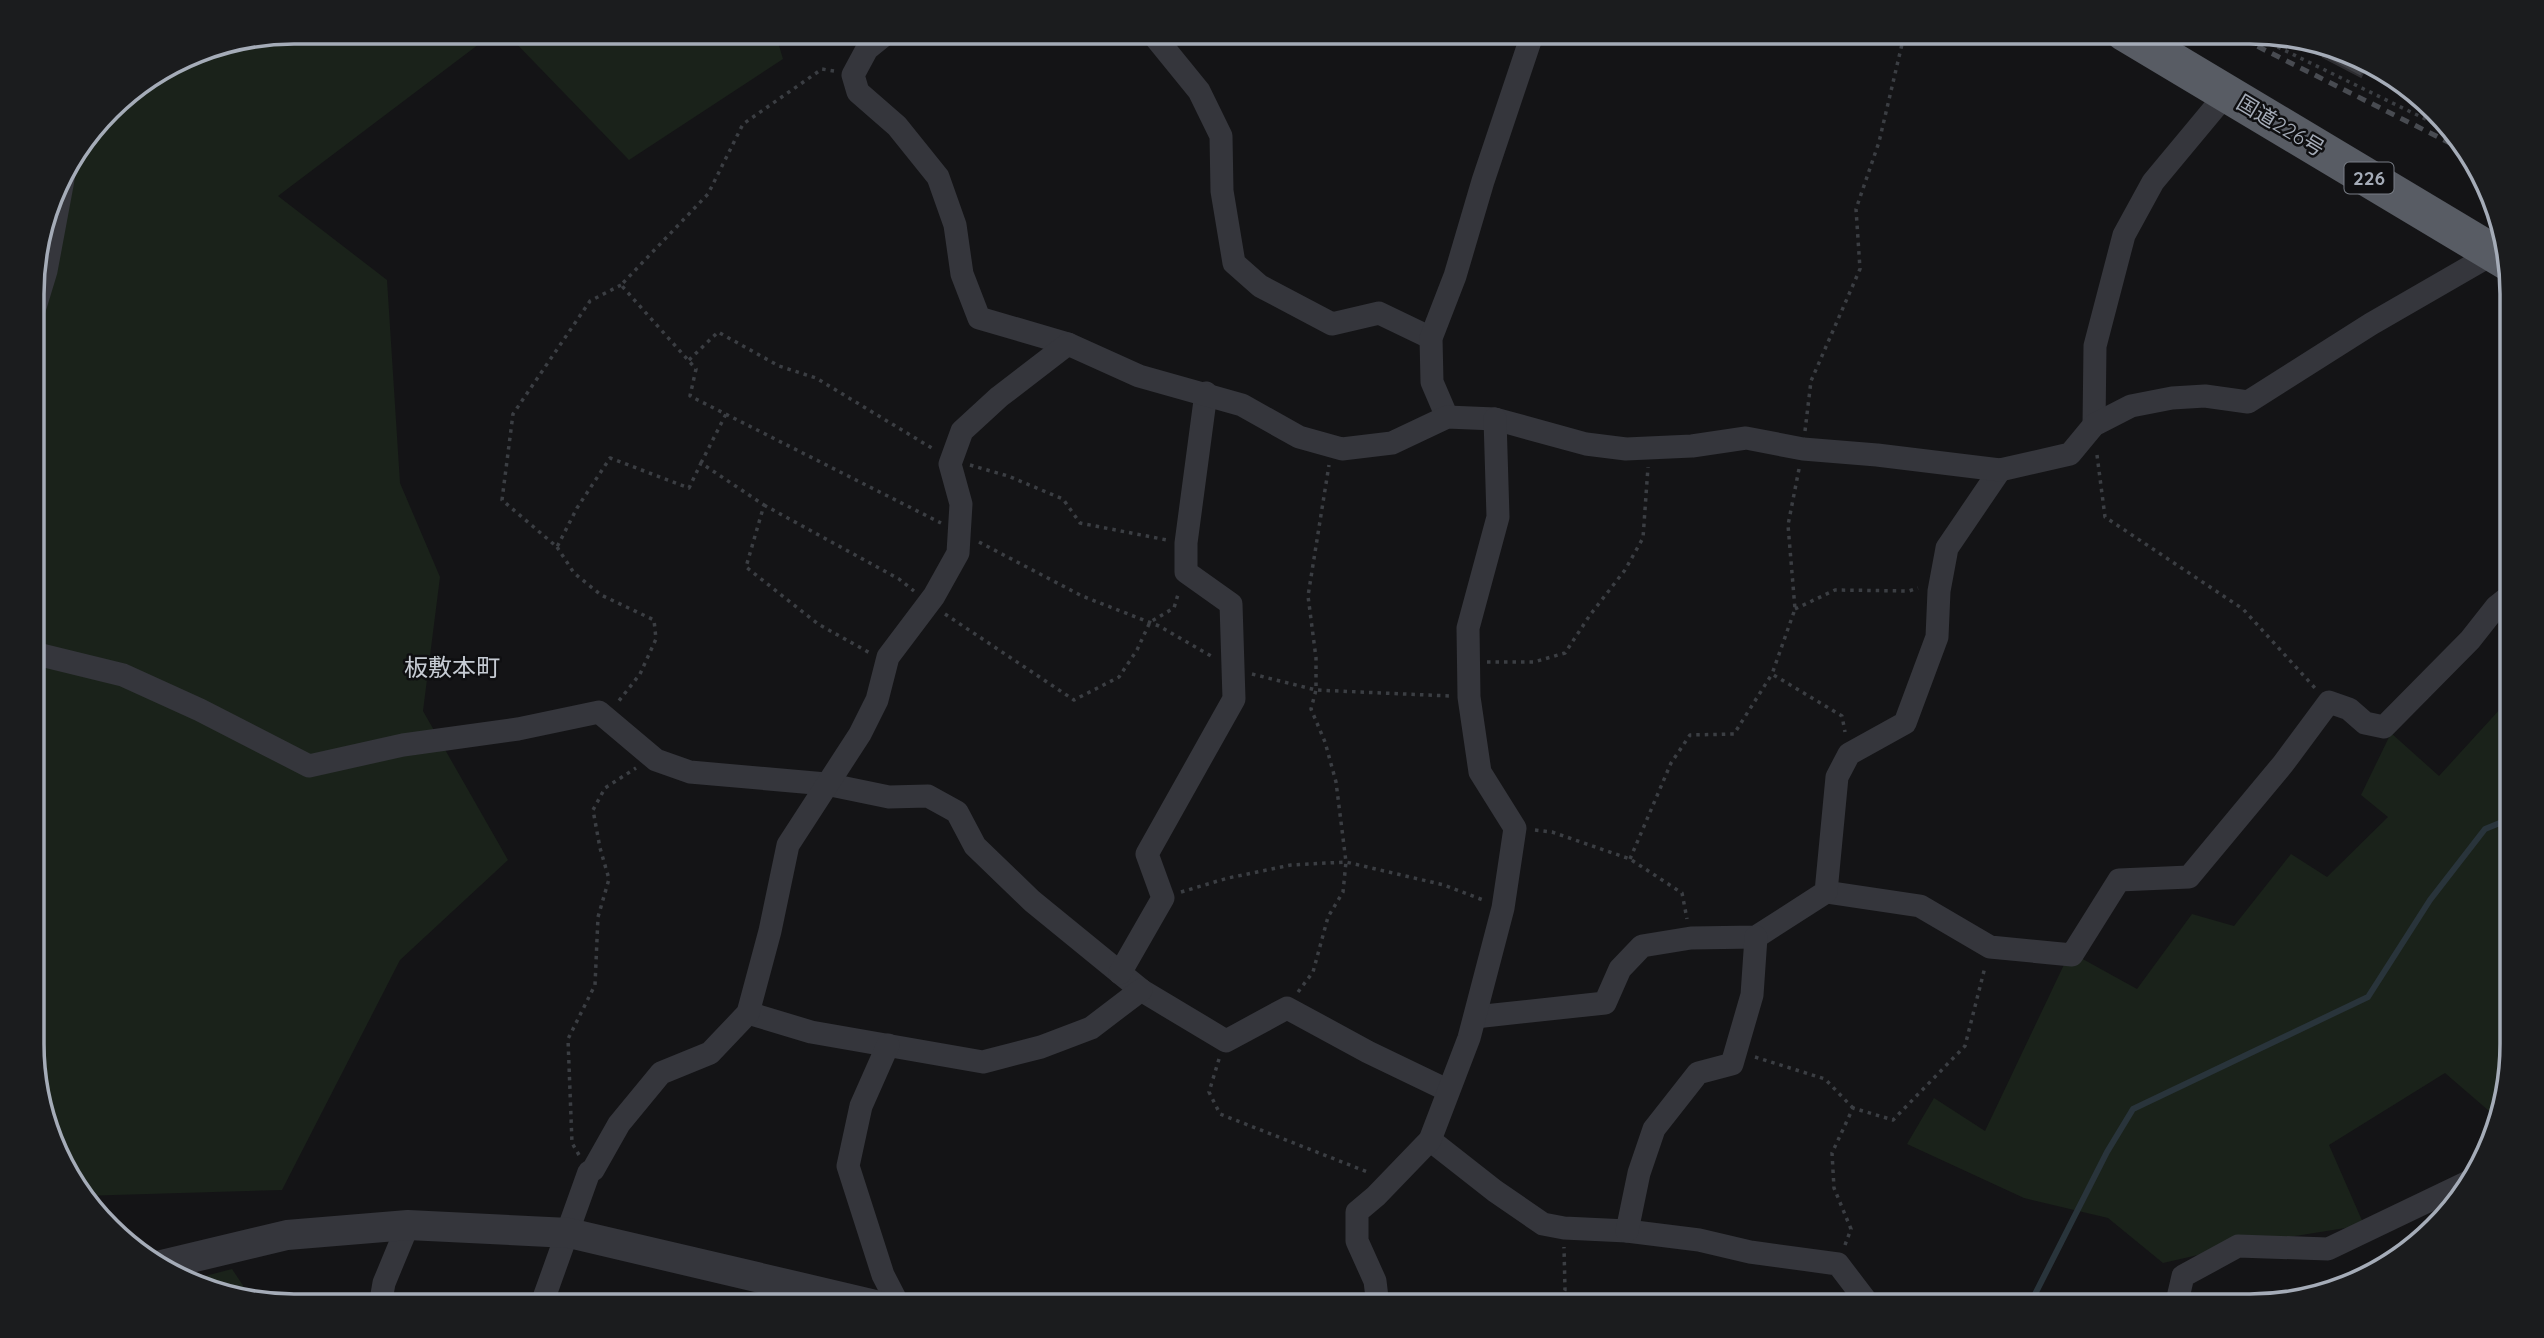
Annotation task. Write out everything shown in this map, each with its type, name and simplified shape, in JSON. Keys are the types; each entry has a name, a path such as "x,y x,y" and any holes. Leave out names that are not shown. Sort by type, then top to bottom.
{"highway":[{"name":"国道226号","path":"2144,44 2497,255"}],"street":[{"path":"873,44 867,49 853,75 858,92 897,126 938,177 955,225 962,274 979,317 1068,344 1139,376 1242,405 1299,437 1342,449 1392,443 1447,417 1495,419 1586,443 1626,449 1692,446 1746,438 1803,449 2000,470 2070,454 2094,425 2131,406 2172,398 2205,396 2248,402 2371,324 2498,260"},
{"path":"1161,44 1199,91 1221,136 1222,191 1234,262 1260,286 1332,324 1379,313 1431,338"},
{"path":"1447,417 1432,382 1431,338 1455,276 1483,181 1529,44"},
{"path":"2094,425 2095,346 2124,235 2153,182 2227,93"},
{"path":"44,278 57,215"},
{"path":"546,1294 589,1172 593,1170 619,1124 661,1073 710,1053 748,1013 770,931 788,845 860,734 877,700 887,661 929,602 958,553 961,504 950,464 962,431 999,397 1068,344"},
{"path":"1120,972 1163,898 1147,854 1234,699 1231,604 1186,572 1186,543 1206,393"},
{"path":"1377,1294 1375,1281 1357,1241 1357,1212 1430,1140 1475,1017 1503,908 1515,828 1480,772 1469,697 1468,628 1498,517 1495,419"},
{"path":"1826,892 1837,776 1849,754 1905,723 1937,637 1941,582 1947,548 2000,470"},
{"path":"1475,1017 1605,1003 1620,969 1642,946 1691,938 1756,937 1826,892 1920,906 1990,947 2072,956 2119,880 2189,877 2283,764 2329,702 2349,709 2365,723 2384,727 2470,640 2500,604"},
{"path":"44,656 122,675 201,710 309,766 403,745 518,729 599,712 653,757 690,772 826,784 888,797 928,796 957,811 975,846 1032,901 1141,989 1226,1041 1287,1008 1368,1052 1447,1090"},
{"path":"1628,1231 1639,1173 1654,1129 1698,1073 1732,1064 1752,995 1756,937"},
{"path":"748,1013 811,1032 983,1062 1041,1048 1091,1028 1141,989"},
{"path":"888,1045 861,1106 848,1166 876,1257 893,1294"},
{"path":"1430,1140 1495,1191 1543,1224 1699,1240 1749,1252 1838,1264 1861,1294"},
{"path":"2179,1294 2183,1276 2238,1246 2328,1249 2454,1189"},
{"path":"382,1294 384,1283 408,1225"},
{"path":"172,1262 287,1235 408,1225 569,1233 829,1294"}],"path":[{"path":"1629,859 1671,763 1690,735 1734,734 1772,674 1795,608 1788,525 1803,449 1811,381 1860,270 1856,209 1879,142 1902,44"},
{"path":"2271,45 2432,122"},
{"path":"606,717 640,674 656,639 654,620 601,595 573,573 557,547 502,500 513,414 590,301 621,285"},
{"path":"689,360 718,332 779,366 816,378 951,460 1008,476 1063,499 1080,523 1186,543"},
{"path":"557,547 577,509 610,458 689,488 726,414"},
{"path":"2094,425 2105,517 2243,609 2329,702"},
{"path":"1287,1008 1313,972 1328,917 1343,892 1346,862 1336,782 1325,742 1311,709 1316,691 1316,658 1308,596 1333,446"},
{"path":"1468,662 1534,662 1565,653 1625,570 1643,538 1649,448"},
{"path":"701,463 764,505 899,579 977,637 1074,700 1119,677 1138,650 1150,622 1174,608 1186,572"},
{"path":"764,505 746,567 818,624 887,661"},
{"path":"1795,608 1835,590 1909,591 1941,582"},
{"path":"1772,674 1842,716 1849,754"},
{"path":"589,1172 572,1143 568,1039 595,985 598,917 609,879 593,810 605,788 653,757"},
{"path":"1515,828 1552,832 1629,859 1682,893 1691,938"},
{"path":"1163,898 1228,878 1291,865 1346,862 1444,885 1503,908"},
{"path":"1736,1051 1825,1079 1853,1108 1893,1120 1965,1046 1990,947"},
{"path":"1226,1041 1209,1092 1220,1114 1391,1181"},
{"path":"1838,1264 1851,1229 1834,1188 1832,1153 1853,1108"},
{"path":"1563,1228 1563,1294"}],"shaded area":[{"path":"277,44 479,44 278,196 387,280 400,483 440,577 423,711 508,860 400,960 282,1190 95,1196 70,1155 52,1109 44,1061 44,279 79,166 117,117 142,95 169,77 229,52"},
{"path":"517,44 779,44 783,59 629,160"},
{"path":"2500,709 2498,1077 2491,1113 2445,1073 2329,1145 2364,1225 2246,1244 2163,1263 2108,1218 2024,1198 1907,1144 1934,1098 1985,1131 2070,952 2137,989 2192,914 2234,926 2291,854 2327,877 2388,817 2361,795 2391,733 2439,776"},
{"path":"232,1269 245,1289 229,1286 202,1277"}],"building":[{"path":"2324,55 2331,57 2364,71 2361,77 2323,57"}],"waterway":[{"path":"2035,1294 2107,1152 2133,1109 2368,997 2430,900 2485,829 2500,823"}],"railway":[{"path":"2253,44 2449,143"}],"district":[{"name":"板敷本町","path":"452,667"}]}
